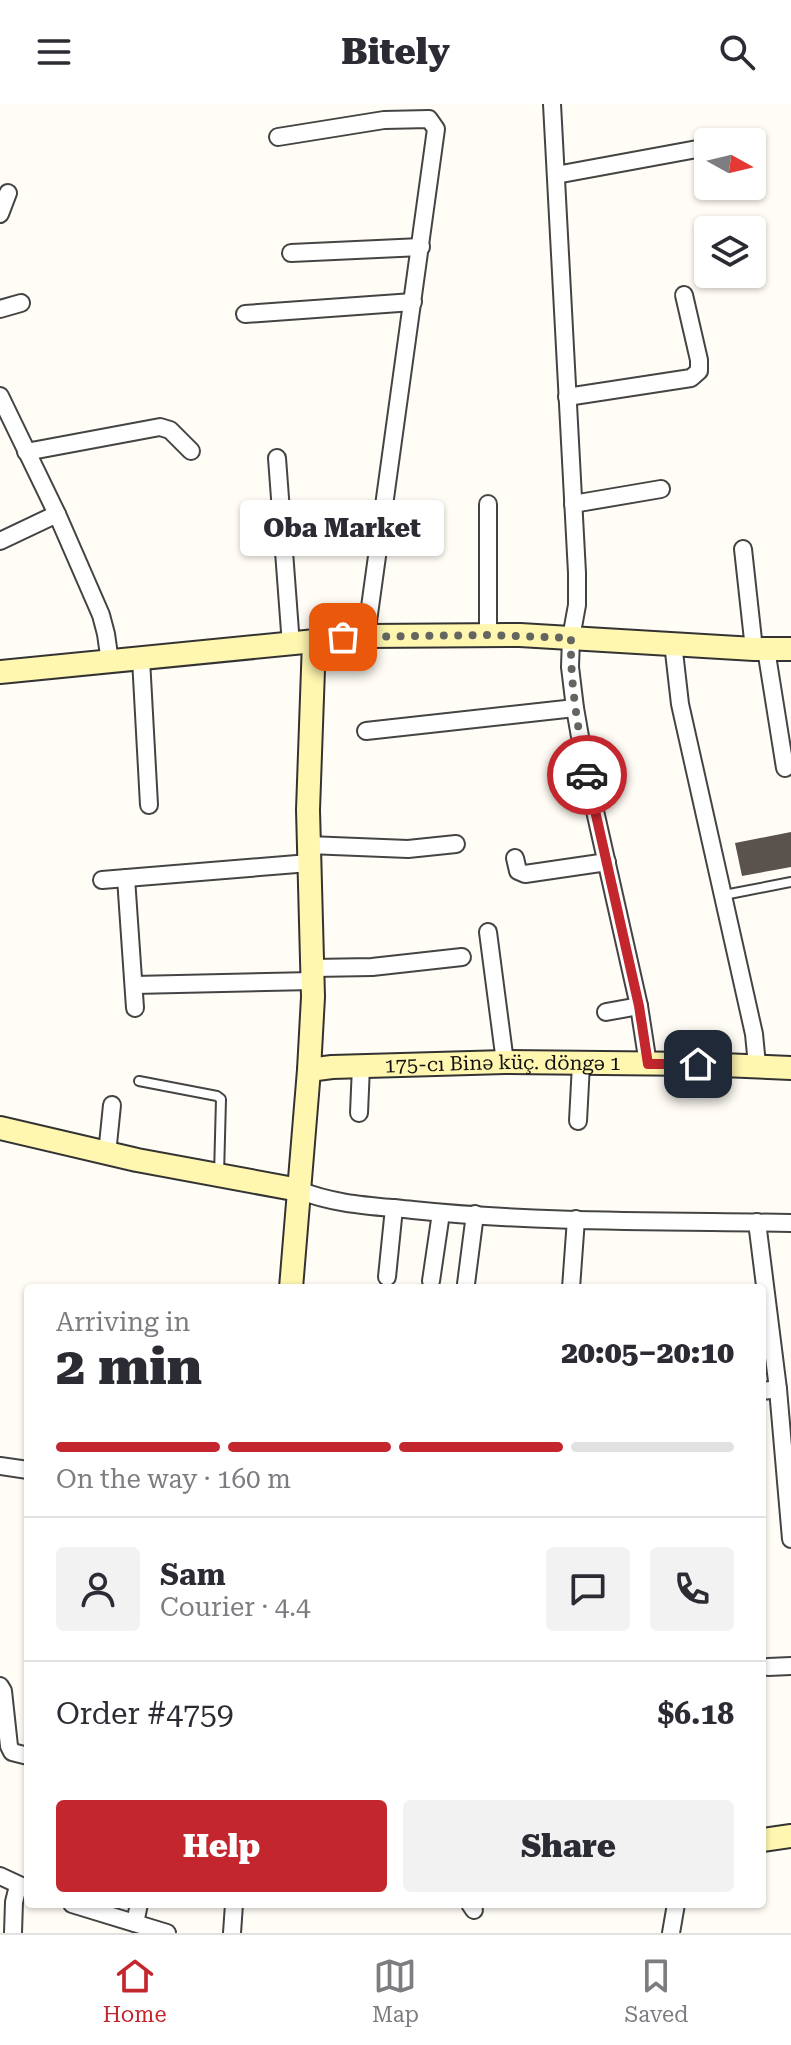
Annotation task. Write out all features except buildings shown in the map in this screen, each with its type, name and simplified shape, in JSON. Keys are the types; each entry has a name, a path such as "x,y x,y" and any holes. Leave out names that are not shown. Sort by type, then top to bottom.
{"street":[{"path":"552,104 577,573 570,667 575,708 639,1006 648,1064"},
{"path":"278,137 384,120 429,119 436,129 366,636"},
{"path":"556,175 694,150"},
{"path":"0,214 8,193"},
{"path":"291,253 421,247"},
{"path":"567,397 691,378 699,371 699,360 684,295"},
{"path":"245,314 413,302"},
{"path":"0,309 21,303"},
{"path":"0,396 101,615 110,662"},
{"path":"26,452 160,427 170,430 191,451"},
{"path":"277,458 291,645"},
{"path":"573,504 661,489"},
{"path":"488,504 488,635"},
{"path":"0,541 57,514"},
{"path":"743,549 785,768"},
{"path":"0,672 366,636 488,635 791,649"},
{"path":"291,1284 309,1070 313,974 309,854 314,641"},
{"path":"673,643 680,704 754,1034 757,1065"},
{"path":"141,659 149,805"},
{"path":"366,731 575,708"},
{"path":"102,880 309,854 456,844"},
{"path":"515,858 518,871 525,874 607,862"},
{"path":"126,878 135,1008"},
{"path":"488,932 505,1062"},
{"path":"134,985 313,974 462,957"},
{"path":"606,1012 639,1006"},
{"name":"175-cı Binə küç. döngə 1","path":"309,1070 505,1062 791,1068"},
{"path":"578,1121 581,1064"},
{"path":"359,1113 361,1066"},
{"path":"107,1154 112,1105"},
{"path":"0,1128 107,1154 299,1190 343,1202 441,1213 791,1223"},
{"path":"387,1277 394,1208"},
{"path":"431,1281 441,1213"},
{"path":"466,1284 475,1214"},
{"path":"571,1284 576,1219"},
{"path":"757,1222 762,1284"},
{"path":"766,1338 770,1390 791,1539"},
{"path":"0,1466 24,1469"},
{"path":"768,1667 791,1666"},
{"path":"0,1686 9,1746 12,1752 24,1755"},
{"path":"766,1839 791,1836"},
{"path":"0,1876 23,1888 14,1902 13,1933"},
{"path":"85,1908 167,1933"},
{"path":"135,1923 138,1908"},
{"path":"232,1933 234,1908"},
{"path":"671,1933 675,1908"}],"lane":[{"path":"723,895 791,882"},
{"path":"139,1081 221,1099 219,1176"}],"way so far":[{"path":"343,637 488,635 571,638 570,667 587,775"}],"place":[{"name":"Oba Market","path":"343,637"}],"route":[{"path":"587,775 639,1006 648,1064 698,1064"}]}
